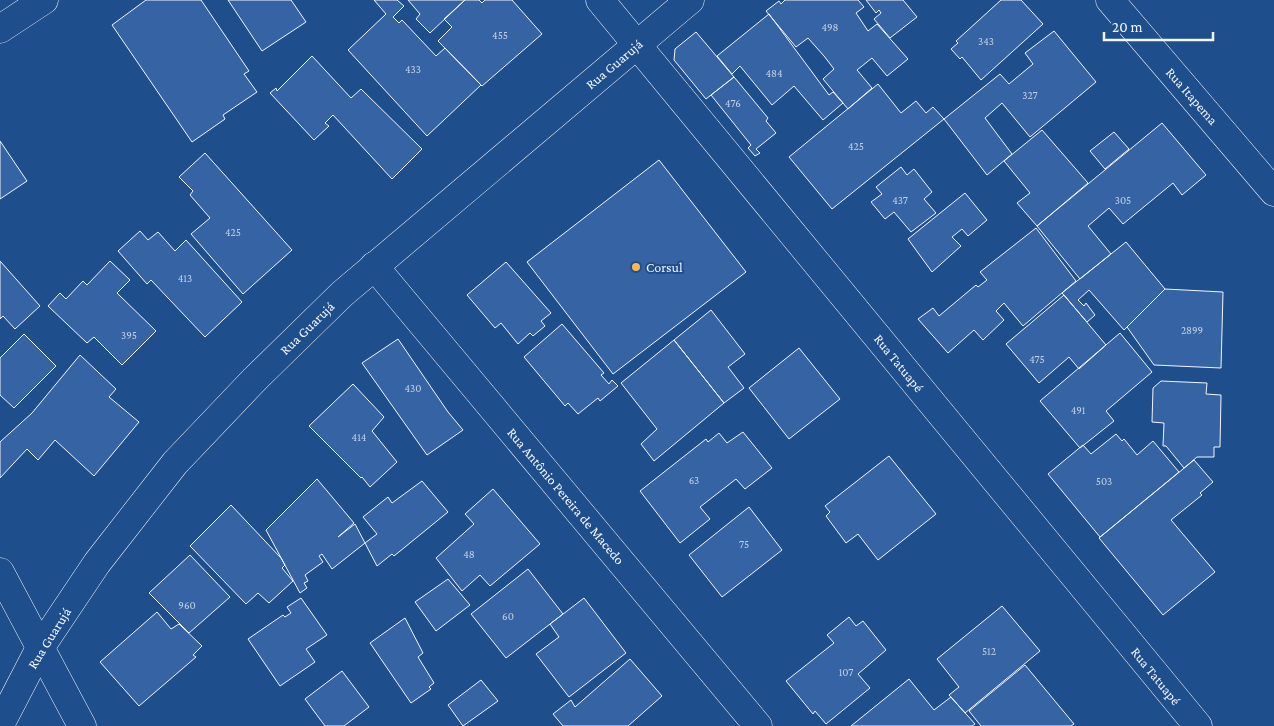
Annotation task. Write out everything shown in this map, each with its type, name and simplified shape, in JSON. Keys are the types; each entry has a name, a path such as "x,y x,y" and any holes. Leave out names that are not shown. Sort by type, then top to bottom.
{"street":[{"path":"0,29 44,0"},
{"name":"Rua Tatuapé","path":"600,0 1198,726"},
{"name":"Rua Guarujá","path":"0,725 40,648 97,564 174,463 255,379 342,294 690,0"},
{"name":"Rua Itapema","path":"1110,0 1274,192"},
{"name":"Rua Antônio Pereira de Macedo","path":"374,266 758,726"},
{"path":"0,572 82,726"}],"building":[{"path":"146,0 201,0 249,71 244,74 257,92 223,115 225,119 192,142 112,25"},
{"path":"228,0 291,0 306,22 262,51"},
{"path":"374,0 397,0 404,6 393,17 399,23 402,20 436,56 445,48 481,85 427,136 348,50 386,14"},
{"path":"408,0 465,0 430,33 416,19 420,14"},
{"path":"465,0 479,0 482,3 485,0 512,0 542,34 482,86 438,41 452,27 444,19"},
{"path":"785,0 858,0 864,7 856,13 868,31 877,24 908,59 887,76 872,58 857,70 872,88 848,109 823,79 834,69 824,56 808,38 796,47 766,11 779,1 781,4"},
{"path":"866,0 903,0 917,17 890,38 874,19 881,13 879,10 876,13"},
{"path":"1001,0 1021,0 1043,24 981,80 962,57 960,59 951,49 958,43 956,41"},
{"path":"769,14 829,95 833,92 843,103 823,120 794,86 772,105 740,66 732,74 717,56"},
{"path":"1054,31 1096,82 1030,137 1002,103 985,118 1012,154 987,175 944,119 1000,74 1009,84 1033,64 1025,53"},
{"path":"696,32 734,77 706,99 674,60 675,49"},
{"path":"312,56 351,98 361,89 422,149 392,179 333,115 325,123 329,126 314,140 270,93 276,88 277,91"},
{"path":"734,77 768,118 766,121 776,133 756,149 760,153 755,156 748,148 751,145 711,95"},
{"path":"878,84 901,113 916,101 926,113 933,107 944,119 832,209 789,157"},
{"path":"1162,123 1206,175 1182,195 1173,183 1123,224 1109,208 1088,226 1111,254 1080,279 1037,226"},
{"path":"1042,130 1088,183 1037,226 1017,203 1030,193 1004,161"},
{"path":"1114,132 1129,149 1105,169 1090,151"},
{"path":"0,141 27,181 0,199"},
{"path":"205,153 292,250 243,294 191,234 210,218 190,195 193,191 179,177"},
{"name":"Corsul","path":"659,160 746,272 613,374 527,262"},
{"path":"901,167 907,175 914,169 932,192 924,199 936,213 911,232 894,212 885,219 871,202 882,194 876,187"},
{"path":"965,193 987,220 968,236 962,229 952,237 961,246 932,272 908,239"},
{"path":"1036,228 1076,281 1023,326 1004,303 996,311 1004,320 983,340 974,330 948,353 918,319 933,308 939,316 976,285 978,287 987,280 980,272"},
{"path":"140,231 148,240 158,232 175,251 186,240 242,302 205,337 151,280 147,284 118,251"},
{"path":"1126,242 1165,289 1124,330 1089,290 1078,300 1084,306 1086,303 1095,315 1087,322 1062,293"},
{"path":"0,261 40,306 15,329 3,316 0,319"},
{"path":"110,261 130,280 117,293 156,331 122,365 94,337 87,343 48,306 60,293 66,299 83,281 87,285"},
{"path":"506,262 551,313 541,321 545,326 533,336 530,333 518,344 501,323 495,328 467,295"},
{"path":"1165,289 1223,292 1221,368 1154,365 1127,327"},
{"path":"1064,295 1106,345 1079,369 1069,357 1039,383 1006,344"},
{"path":"711,310 745,354 728,367 744,388 724,403 674,340"},
{"path":"562,324 604,373 601,375 609,384 612,380 618,386 600,401 598,398 578,414 568,403 565,406 524,357"},
{"path":"1120,333 1152,372 1106,411 1114,421 1080,448 1040,401"},
{"path":"24,334 56,366 14,408 0,395 0,358"},
{"path":"398,339 448,412 463,430 427,455 362,363"},
{"path":"674,340 724,403 654,461 641,444 657,429 621,383"},
{"path":"799,348 840,399 789,439 749,388"},
{"path":"80,355 116,389 109,397 139,422 94,476 55,440 38,460 27,449 0,478 0,442 32,413"},
{"path":"1161,381 1207,383 1206,394 1221,395 1220,447 1214,447 1214,457 1197,457 1184,468 1166,446 1163,446 1164,423 1152,422 1153,388"},
{"path":"353,384 384,417 372,431 397,462 370,487 309,426"},
{"path":"743,432 772,468 745,489 736,479 700,507 710,519 680,543 640,491 706,439 708,442 719,433 727,443"},
{"path":"1116,434 1122,441 1124,439 1137,455 1153,441 1179,472 1100,537 1048,474 1083,445 1091,454"},
{"path":"889,456 936,514 878,560 858,534 846,543 826,516 830,512 825,506"},
{"path":"1194,460 1213,482 1200,493 1202,495 1171,520 1215,572 1163,615 1099,538"},
{"path":"317,479 354,523 338,537 355,524 365,543 332,569 322,554 319,556 323,562 305,575 308,581 304,583 307,588 300,593 266,530"},
{"path":"422,481 448,512 394,556 392,554 377,566 365,543 377,534 363,517 388,497 392,503"},
{"path":"493,489 540,544 490,586 480,575 462,591 436,558 474,524 465,514"},
{"path":"231,505 281,558 285,565 282,568 293,581 269,603 258,593 246,604 190,546"},
{"path":"749,507 782,550 722,597 689,555"},
{"path":"190,555 230,597 189,633 149,593"},
{"path":"528,569 563,614 506,658 471,614"},
{"path":"448,579 470,605 436,631 415,602"},
{"path":"301,598 327,635 306,649 315,662 280,686 248,639 283,615 285,617 291,613 287,607"},
{"path":"584,598 626,653 569,697 536,654 559,637 550,624"},
{"path":"1002,606 1040,651 965,713 949,695 959,687 937,659"},
{"path":"157,612 171,629 179,624 202,646 193,655 196,657 139,706 100,662"},
{"path":"849,617 856,626 863,621 886,650 858,674 870,688 826,724 815,711 813,714 786,681 834,643 827,635"},
{"path":"405,618 423,653 418,657 434,683 429,687 431,689 411,703 370,643"},
{"path":"630,659 662,696 628,726 563,726 553,714 571,700 575,707"},
{"path":"1025,665 1074,724 1071,726 981,726 969,711"},
{"path":"342,671 369,707 344,726 325,726 305,699"},
{"path":"909,679 934,710 951,697 975,724 972,726 851,726"},
{"path":"481,680 498,701 463,726 448,705"}],"place":[{"name":"Corsul","path":"636,267"}]}
